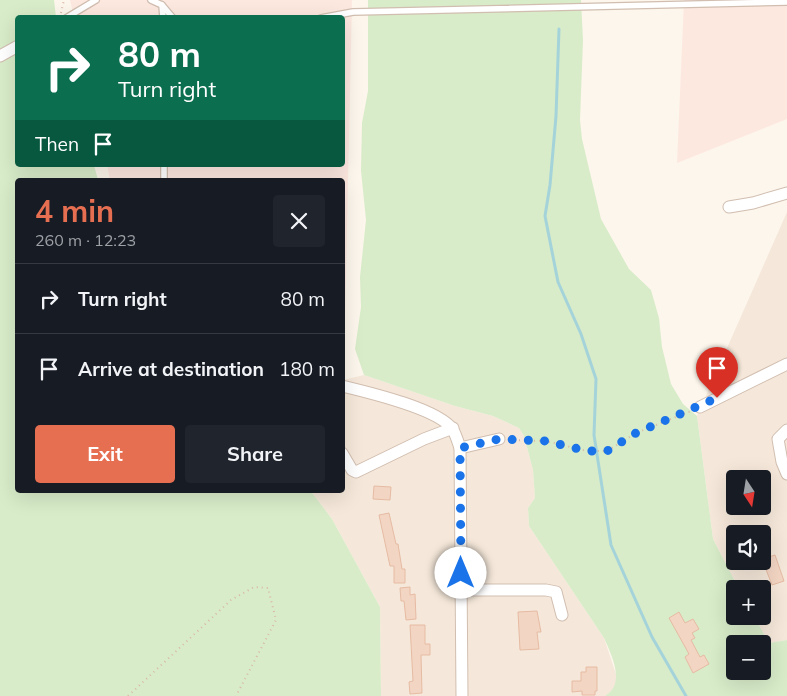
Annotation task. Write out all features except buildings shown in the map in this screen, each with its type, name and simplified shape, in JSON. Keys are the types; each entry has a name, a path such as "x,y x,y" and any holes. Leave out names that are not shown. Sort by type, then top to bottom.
{"street":[{"path":"0,56 15,48"},
{"path":"730,207 753,203 787,193"},
{"path":"700,407 787,364"},
{"path":"345,387 410,405 453,428 460,448 462,696"},
{"path":"345,458 352,470 356,472 424,439 453,428"},
{"path":"787,430 778,439 782,462 787,474"},
{"path":"460,448 499,439"},
{"path":"461,590 546,590 556,592 562,614"}],"lane":[{"path":"71,15 96,0"},
{"path":"151,0 162,5 170,15"},
{"path":"337,15 353,12 787,2"},
{"path":"162,5 163,15"}],"path":[{"path":"62,15 64,0"},
{"path":"499,439 546,441 587,451 607,451 636,433 700,407"},
{"path":"128,696 231,600 254,587 268,588 276,620 236,696"}],"shaded area":[{"path":"70,0 352,0 345,321 345,178 110,178 107,167 345,167 345,15 74,15"},
{"path":"684,0 787,0 787,119 677,163"},
{"path":"787,212 787,640 771,643 771,635 765,635 759,625 771,625 771,580 734,580 729,570 771,570 771,525 726,525 726,564 713,539 697,416"},
{"path":"364,375 455,406 493,416 519,428 524,436 533,470 535,498 528,508 529,526 604,638 616,674 617,683 613,691 605,696 381,696 380,607 332,519 312,493 345,493 345,380"}],"green space":[{"path":"0,0 54,0 56,15 15,15 15,167 95,167 97,178 15,178 15,493 312,493 332,519 380,607 381,696 0,696"},
{"path":"368,0 581,0 583,40 580,120 582,139 601,219 629,269 651,290 659,318 662,347 671,384 683,404 697,416 713,539 726,564 726,570 729,570 734,580 726,580 726,625 759,625 765,635 726,635 726,680 771,680 771,643 787,640 787,696 605,696 611,691 616,677 613,661 604,638 529,526 528,508 535,498 533,470 524,436 519,428 493,416 455,406 364,375 355,349 361,307 360,277 366,220 361,171 362,123 368,91"}],"waterway":[{"path":"559,29 556,116 550,185 545,216 558,282 581,334 596,379 594,435 611,545 652,637 686,696"}],"route":[{"path":"461,573 460,448 499,439 533,442 546,441 587,451 607,451 636,433 700,407 717,398"}]}
